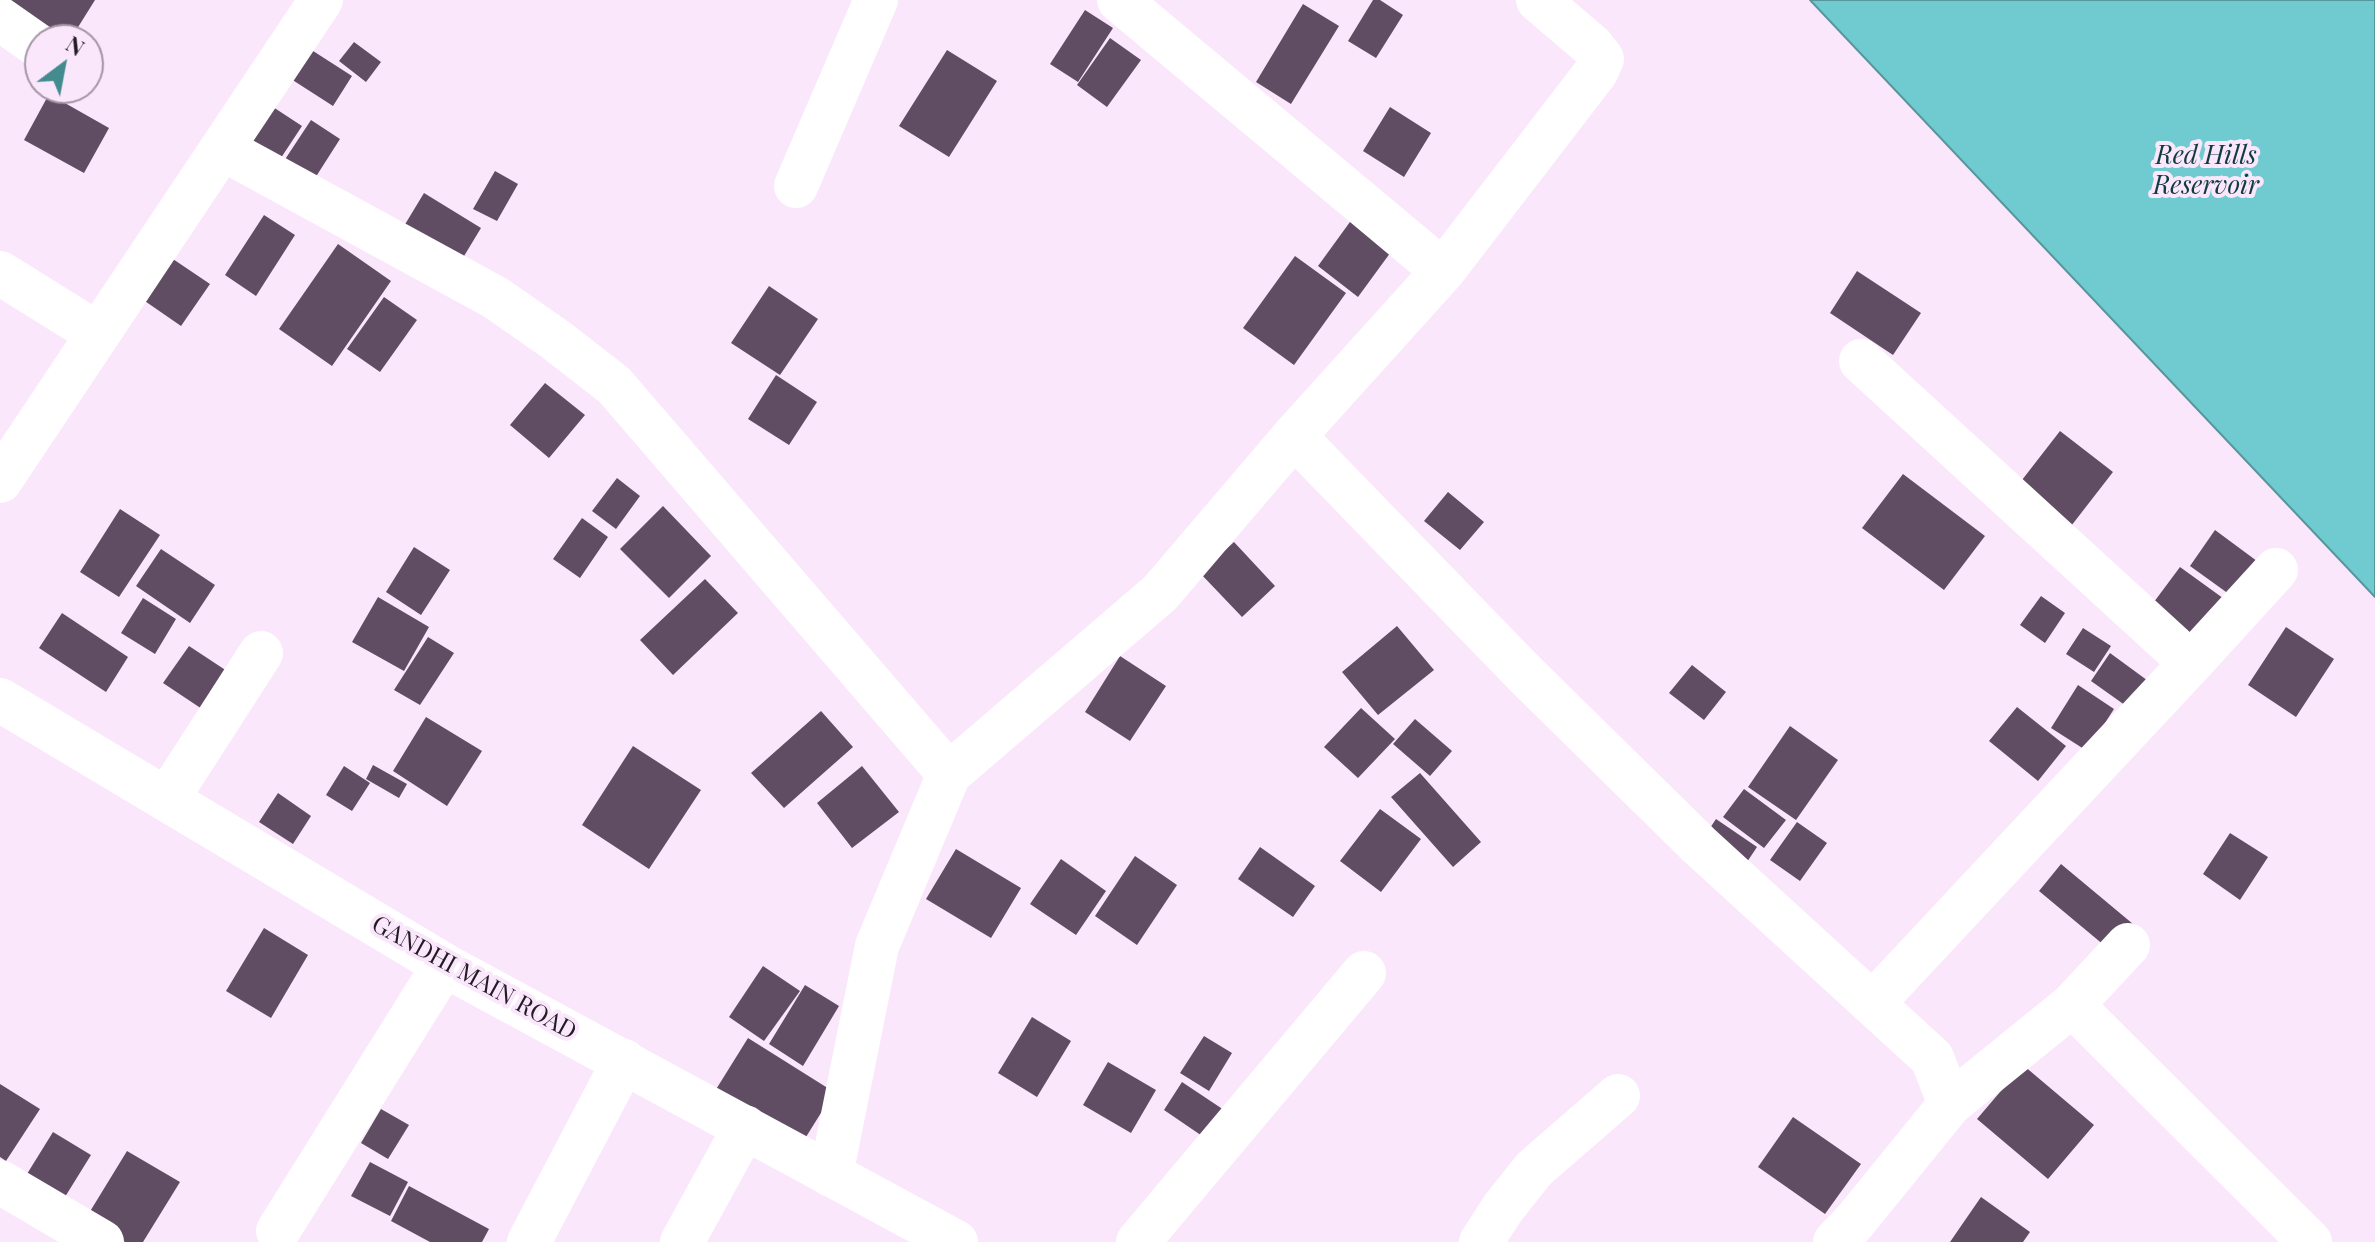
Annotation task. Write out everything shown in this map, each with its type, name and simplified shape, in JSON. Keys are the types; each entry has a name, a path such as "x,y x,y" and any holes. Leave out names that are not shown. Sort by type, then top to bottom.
{"street":[{"path":"0,481 321,0"},
{"path":"796,186 876,0"},
{"path":"1119,0 1443,271"},
{"path":"831,1175 877,946 949,774 1160,593 1294,436 1443,271 1596,72 1602,59 1592,46 1538,0"},
{"path":"0,19 24,36"},
{"path":"223,149 496,298 614,385 949,774"},
{"path":"0,273 98,334"},
{"path":"1861,361 2191,663"},
{"path":"1294,436 1525,674 1699,845 1932,1058 1950,1104"},
{"path":"1873,1003 2276,570"},
{"path":"167,799 261,653"},
{"name":"GANDHI MAIN ROAD","path":"0,700 444,965 956,1242"},
{"path":"1835,1242 1950,1104 2072,1005 2128,945"},
{"path":"278,1231 444,965"},
{"path":"1138,1242 1364,973"},
{"path":"2072,1005 2310,1242"},
{"path":"529,1242 624,1061"},
{"path":"1481,1242 1534,1169 1618,1096"},
{"path":"682,1242 745,1127"},
{"path":"0,1182 102,1242"}],"water":[{"name":"Red Hills Reservoir","path":"1810,0 2375,0 2375,597"}],"building":[{"path":"0,0 95,0 80,24 28,24"},
{"path":"1373,0 1380,0 1403,15 1376,58 1348,41"},
{"path":"1303,4 1339,26 1291,104 1256,82"},
{"path":"1085,10 1113,28 1078,82 1050,64"},
{"path":"1110,38 1141,60 1107,107 1077,85"},
{"path":"354,42 381,62 366,82 339,61"},
{"path":"310,49 352,76 333,106 291,79"},
{"path":"947,50 997,81 949,157 899,126"},
{"path":"44,104 67,104 109,128 84,173 24,140"},
{"path":"273,107 302,126 273,170 244,151"},
{"path":"1390,107 1431,133 1404,177 1363,151"},
{"path":"311,120 340,139 310,186 280,167"},
{"path":"495,171 518,184 497,221 473,209"},
{"path":"424,193 481,228 458,266 401,231"},
{"path":"264,215 295,235 256,296 225,275"},
{"path":"1355,215 1396,245 1358,297 1318,266"},
{"path":"338,244 391,281 332,366 279,329"},
{"path":"167,255 210,284 181,326 139,297"},
{"path":"1295,256 1346,293 1294,365 1243,328"},
{"path":"1857,271 1921,313 1893,355 1830,313"},
{"path":"769,286 818,319 780,375 731,343"},
{"path":"384,297 417,320 380,372 347,349"},
{"path":"776,375 817,402 789,445 748,419"},
{"path":"545,383 585,415 549,458 510,425"},
{"path":"2060,431 2113,472 2068,530 2015,489"},
{"path":"1903,474 1985,536 1944,590 1862,528"},
{"path":"617,478 640,496 616,529 592,511"},
{"path":"1448,492 1484,522 1460,550 1424,521"},
{"path":"663,506 711,556 669,598 620,549"},
{"path":"120,509 160,535 119,597 80,572"},
{"path":"582,518 608,537 580,578 553,559"},
{"path":"2215,530 2265,567 2240,602 2190,566"},
{"path":"1234,542 1275,586 1242,617 1200,573"},
{"path":"414,547 450,570 421,615 386,592"},
{"path":"161,549 215,585 190,623 136,586"},
{"path":"2180,567 2227,601 2194,644 2148,610"},
{"path":"705,579 738,613 673,675 640,640"},
{"path":"2041,596 2065,613 2045,643 2020,625"},
{"path":"378,597 429,627 404,671 352,642"},
{"path":"143,598 176,619 155,654 121,633"},
{"path":"62,613 128,657 106,692 39,648"},
{"path":"1397,626 1434,670 1378,715 1342,672"},
{"path":"2286,627 2334,659 2296,717 2248,685"},
{"path":"2083,628 2111,646 2094,672 2066,654"},
{"path":"428,637 454,653 420,705 394,690"},
{"path":"189,646 236,677 211,715 163,683"},
{"path":"2110,653 2155,686 2136,713 2091,681"},
{"path":"1120,656 1166,686 1130,741 1085,712"},
{"path":"1692,665 1726,692 1704,720 1669,693"},
{"path":"2078,685 2114,709 2087,751 2051,728"},
{"path":"2017,707 2066,746 2038,781 1989,741"},
{"path":"1361,708 1395,739 1358,778 1324,747"},
{"path":"821,711 853,747 784,808 751,773"},
{"path":"426,717 482,751 447,806 393,771"},
{"path":"1415,719 1452,751 1430,776 1393,744"},
{"path":"1790,726 1838,760 1796,820 1748,787"},
{"path":"633,746 701,790 649,869 582,825"},
{"path":"373,765 407,784 399,798 366,779"},
{"path":"344,766 370,783 352,811 326,795"},
{"path":"862,766 899,812 852,848 817,803"},
{"path":"1420,773 1481,842 1453,867 1391,797"},
{"path":"1744,789 1786,820 1764,848 1723,817"},
{"path":"278,793 311,816 293,844 259,822"},
{"path":"1380,809 1421,839 1381,892 1340,861"},
{"path":"1716,819 1757,847 1743,868 1702,840"},
{"path":"1797,822 1827,843 1800,881 1770,860"},
{"path":"2230,833 2268,857 2240,900 2203,874"},
{"path":"1260,847 1315,886 1293,917 1238,879"},
{"path":"956,849 1021,888 991,938 926,899"},
{"path":"1135,856 1177,885 1137,945 1095,916"},
{"path":"1061,859 1106,891 1076,935 1030,904"},
{"path":"2061,864 2133,924 2111,951 2039,891"},
{"path":"264,928 308,955 271,1018 226,991"},
{"path":"763,966 800,991 764,1041 729,1017"},
{"path":"805,985 839,1006 803,1066 769,1044"},
{"path":"1032,1017 1071,1041 1037,1097 998,1073"},
{"path":"1204,1036 1232,1053 1209,1091 1180,1073"},
{"path":"748,1038 834,1092 801,1145 715,1091"},
{"path":"1108,1062 1156,1090 1131,1133 1083,1105"},
{"path":"2023,1065 2094,1125 2048,1179 1977,1119"},
{"path":"1182,1082 1227,1112 1208,1140 1164,1110"},
{"path":"0,1084 40,1109 6,1161 0,1157"},
{"path":"381,1109 409,1125 388,1159 361,1143"},
{"path":"1793,1117 1861,1164 1825,1214 1758,1167"},
{"path":"53,1132 91,1155 60,1205 22,1182"},
{"path":"127,1151 180,1182 143,1242 125,1242 86,1218"},
{"path":"370,1162 408,1182 390,1216 351,1196"},
{"path":"409,1186 489,1229 482,1242 430,1242 391,1221"},
{"path":"1981,1197 2030,1232 2023,1242 1950,1242"}]}
